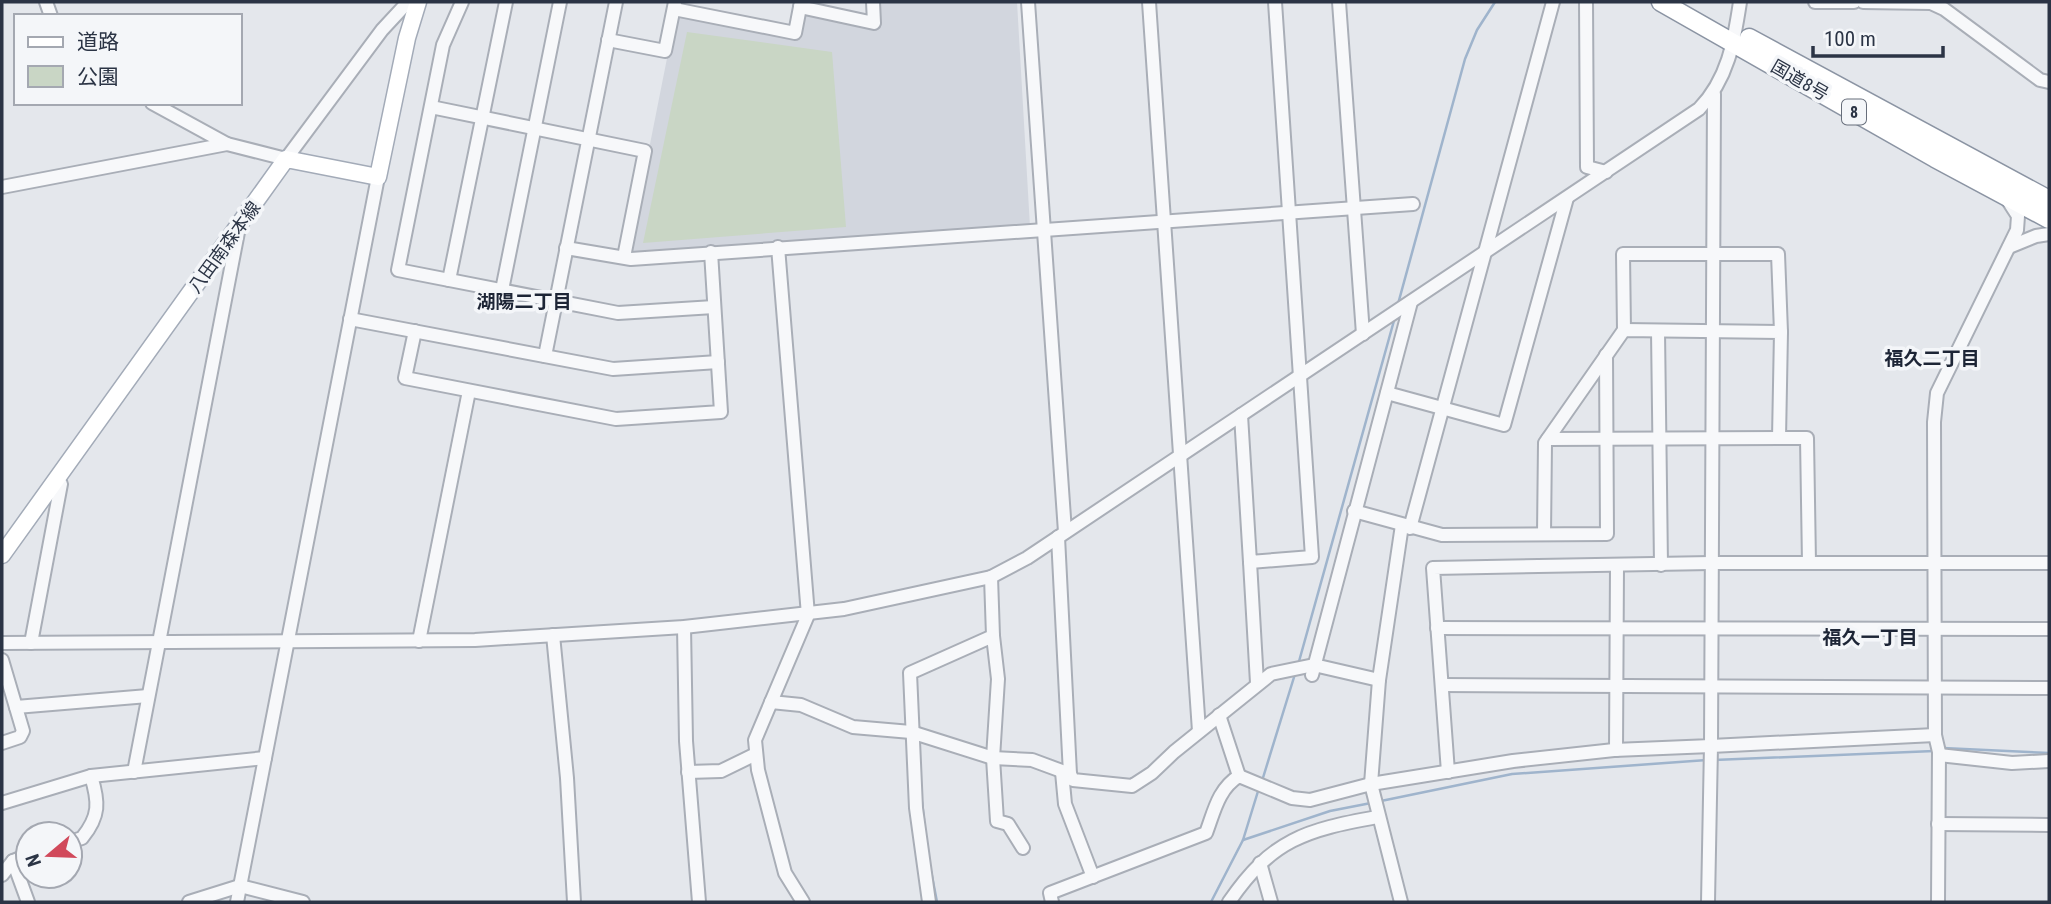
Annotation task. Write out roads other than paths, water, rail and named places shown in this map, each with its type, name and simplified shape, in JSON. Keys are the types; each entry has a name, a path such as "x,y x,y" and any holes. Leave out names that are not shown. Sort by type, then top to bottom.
{"highway":[{"name":"国道8号","path":"1661,2 1734,36 2049,200"},
{"name":"国道8号","path":"1685,2 1734,36 2049,219"}],"main road":[{"path":"286,159 378,177 407,38 418,2"},
{"name":"八田南森本線","path":"2,555 286,159"}],"street":[{"path":"156,105 227,144 286,159 382,30 408,2"},
{"path":"462,2 443,45 398,270 618,313 714,307"},
{"path":"449,280 506,2"},
{"path":"502,290 560,2"},
{"path":"545,356 616,2"},
{"path":"608,40 665,51 674,5 795,33 801,4 874,23 873,2"},
{"path":"1028,2 1061,535 1065,804 1093,877"},
{"path":"1149,2 1199,731"},
{"path":"1250,562 1312,557 1275,2"},
{"path":"1339,2 1363,334"},
{"path":"1401,902 1376,814 1372,786 1379,680 1406,527 1443,409 1553,2"},
{"path":"1586,2 1587,167 1606,172"},
{"path":"2,643 419,641 684,627 808,615 991,577 1061,535 1699,109 1714,94 1724,76 1740,2"},
{"path":"1815,2 1854,2"},
{"path":"1863,2 1931,3 1944,9 2040,80 2049,82"},
{"path":"1708,902 1714,94"},
{"path":"431,107 645,151 624,257"},
{"path":"2,187 227,144"},
{"path":"237,902 378,177"},
{"path":"1938,902 1934,422 1937,393 2017,230 2018,216 2002,194"},
{"path":"1387,393 1504,425 1567,198"},
{"path":"566,248 624,257 1413,204"},
{"path":"134,772 240,224"},
{"path":"2009,247 2036,236 2049,234"},
{"path":"778,247 808,615 755,740 785,873 803,902"},
{"path":"415,331 405,378 616,419 721,412 711,251"},
{"path":"1544,534 1545,443 1624,330 1623,254 1778,254 1781,331 1779,438"},
{"path":"1312,668 1409,303"},
{"path":"350,319 613,369 718,362"},
{"path":"1624,330 1781,331"},
{"path":"1658,331 1661,565"},
{"path":"1354,510 1406,527 1442,535 1607,534 1606,355"},
{"path":"419,641 469,391"},
{"path":"1241,415 1257,683"},
{"path":"1548,439 1807,438 1810,563"},
{"path":"31,643 61,484 56,480"},
{"path":"1448,772 1433,568 1711,563 2049,563"},
{"path":"1616,750 1617,566"},
{"path":"991,577 998,702 993,758 997,821 1008,824 1023,848"},
{"path":"684,627 688,772 699,902"},
{"path":"1437,628 2049,629"},
{"path":"553,635 567,778 574,902"},
{"path":"929,902 916,808 910,673 993,636"},
{"path":"2,660 23,732 19,737 2,743"},
{"path":"771,702 802,705 853,727 911,732 993,758 1032,761 1066,773 1073,780 1132,786 1152,773 1199,731 1271,674 1312,668 1379,680"},
{"path":"1442,685 1711,684 2049,688"},
{"path":"16,707 148,696"},
{"path":"1219,715 1242,778"},
{"path":"1047,901 1050,893 1206,833 1214,805 1233,780 1242,778 1278,793 1310,800 1513,761 1616,750 1937,745 2012,763 2049,761"},
{"path":"688,772 722,771 757,754"},
{"path":"2,803 91,776 265,758"},
{"path":"84,835 95,816 99,799 91,776"},
{"path":"1229,902 1260,863 1278,847 1301,835 1376,814"},
{"path":"1938,824 2049,825"},
{"path":"2,876 13,861"},
{"path":"13,861 28,902"},
{"path":"1260,863 1271,902"},
{"path":"189,902 240,886 303,902"}],"waterway":[{"path":"1398,304 1465,59 1477,30 1495,2"},
{"path":"1298,665 1395,317"},
{"path":"1262,781 1295,674"},
{"path":"1943,748 2049,753"},
{"path":"1714,760 1934,751"},
{"path":"1381,801 1512,774 1707,760"},
{"path":"1211,902 1243,840 1259,788"},
{"path":"922,802 924,820"},
{"path":"1243,840 1330,811 1371,803"},
{"path":"931,871 937,902"}],"district":[{"name":"湖陽二丁目","path":"524,301"},
{"name":"福久二丁目","path":"1932,358"},
{"name":"福久一丁目","path":"1870,637"}]}
